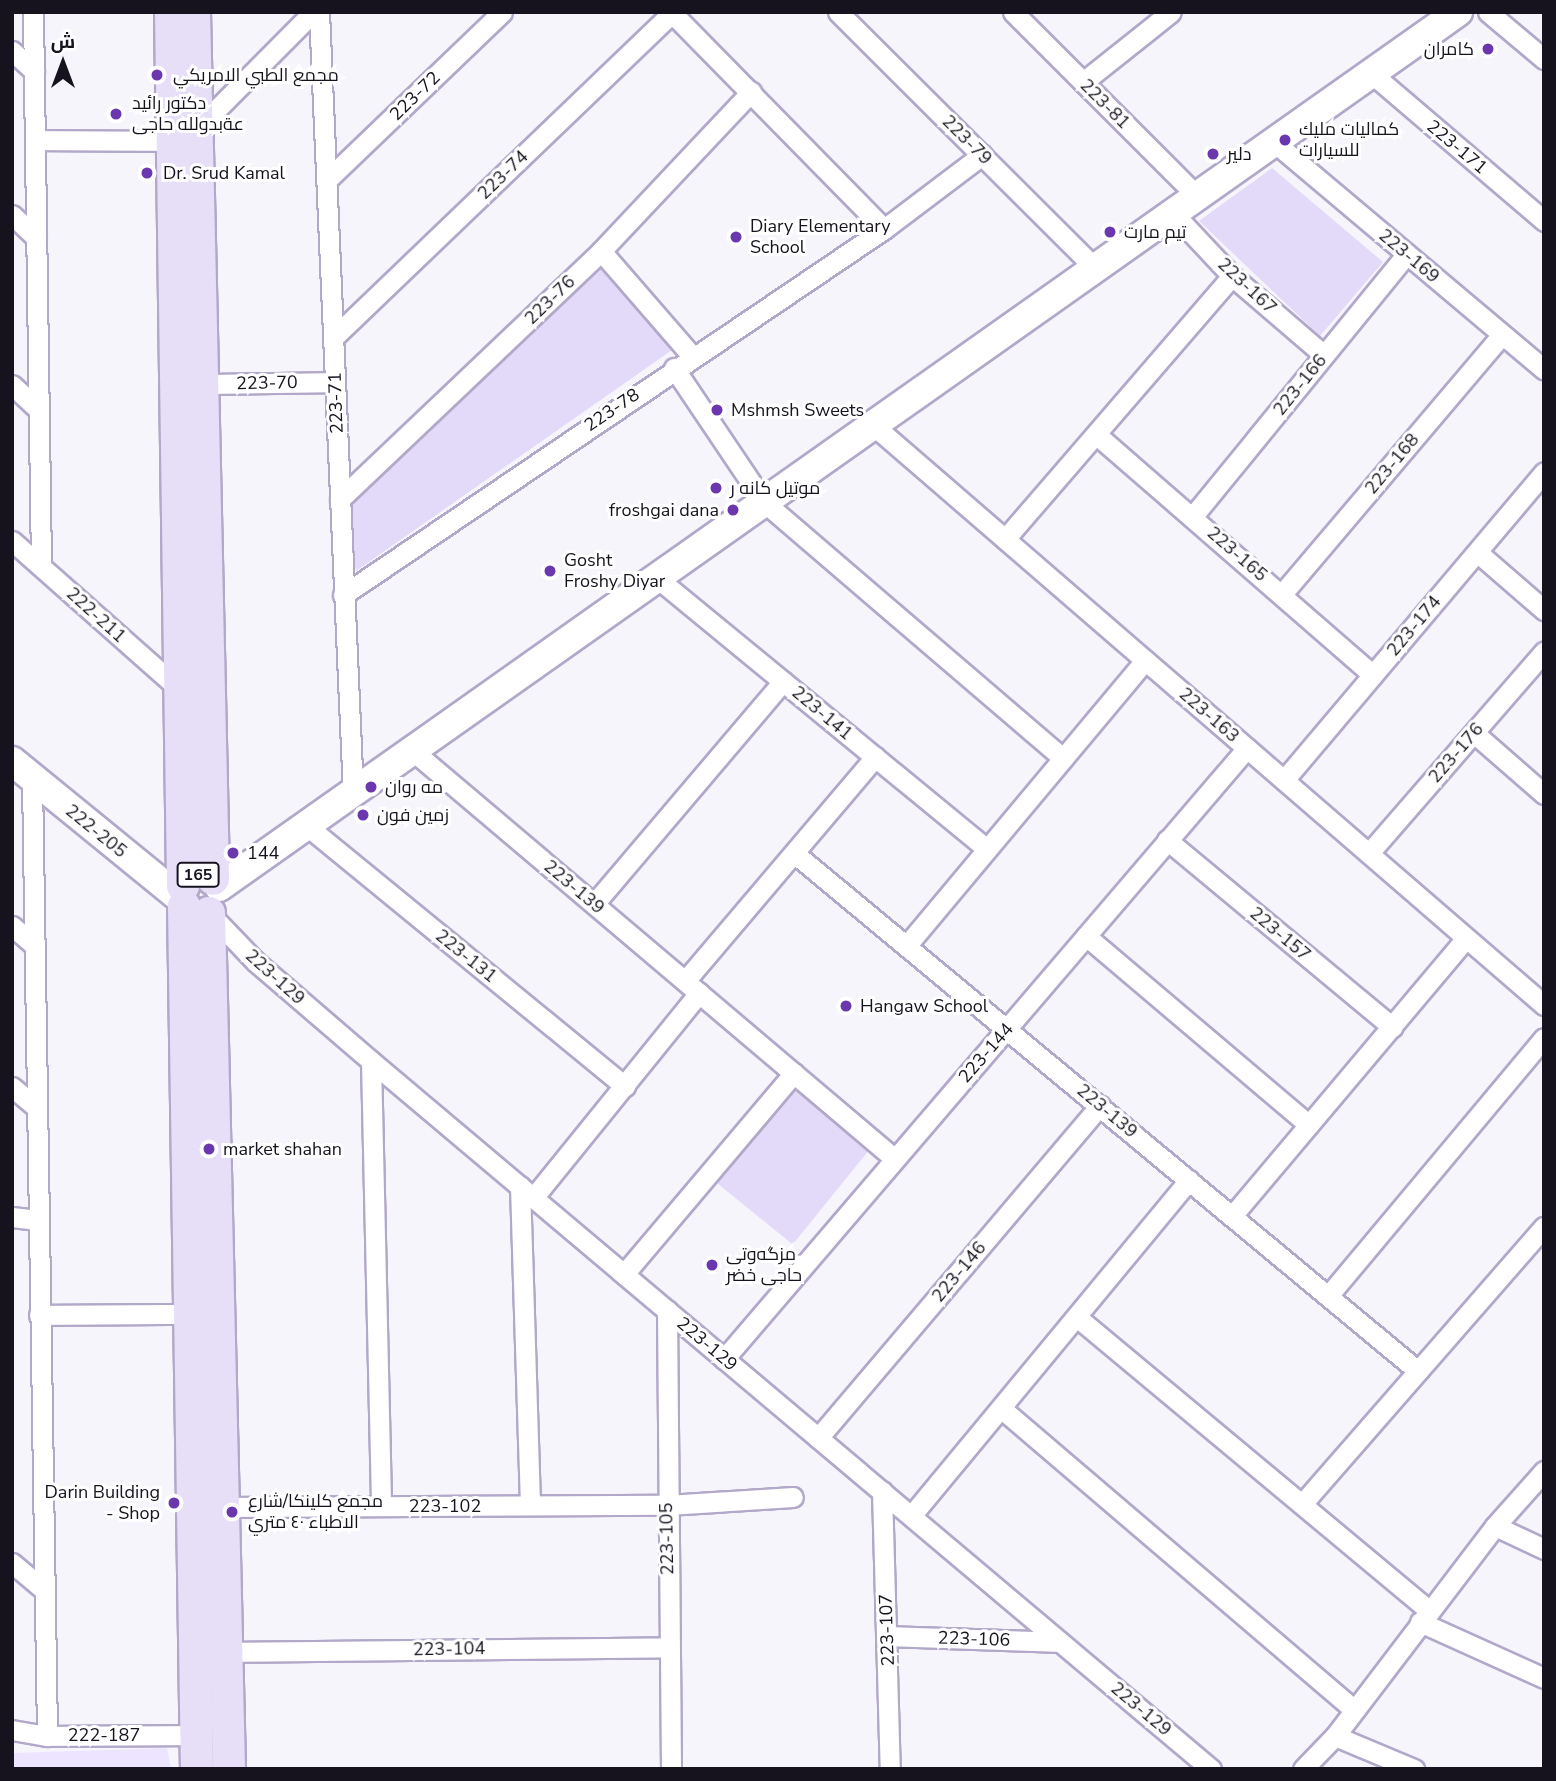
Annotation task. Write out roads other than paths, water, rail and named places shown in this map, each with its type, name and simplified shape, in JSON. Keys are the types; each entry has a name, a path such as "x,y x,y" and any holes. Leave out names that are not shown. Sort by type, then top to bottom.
{"main road":[{"path":"172,12 185,135 199,384 198,895 191,1314 197,1769"},
{"path":"194,12 185,135 179,689 198,895 223,1507 229,1769"}],"street":[{"path":"33,12 41,566"},
{"path":"35,140 185,135 313,12"},
{"name":"223-71","path":"319,12 353,793"},
{"name":"223-72","path":"328,179 502,12"},
{"name":"223-79","path":"838,12 1095,268"},
{"name":"223-81","path":"1013,12 1197,196"},
{"path":"1083,82 1171,12"},
{"path":"198,895 307,826 1458,12"},
{"path":"1488,12 1544,59"},
{"path":"671,13 884,229"},
{"name":"223-74","path":"334,338 671,13"},
{"path":"12,51 34,71"},
{"name":"223-171","path":"1371,73 1544,221"},
{"name":"223-76","path":"340,499 601,251 751,92"},
{"name":"223-169","path":"1274,142 1544,369"},
{"name":"223-78","path":"343,595 674,368 884,229 982,155"},
{"name":"223-167","path":"1173,213 1232,276 1324,355"},
{"path":"12,215 36,237"},
{"path":"601,251 692,356"},
{"name":"223-166","path":"1193,516 1407,254"},
{"path":"1005,539 1098,436 1232,276"},
{"name":"223-168","path":"1282,594 1502,335"},
{"path":"674,368 764,502 1063,758"},
{"name":"223-70","path":"199,384 335,382"},
{"path":"12,385 38,409"},
{"name":"223-163","path":"873,425 1544,1005"},
{"name":"223-165","path":"1098,436 1373,675"},
{"name":"223-174","path":"1284,780 1544,472"},
{"name":"222-211","path":"12,541 179,689"},
{"path":"1477,552 1544,610"},
{"name":"223-141","path":"657,578 987,849"},
{"name":"223-176","path":"1369,853 1544,652"},
{"path":"907,945 1145,660"},
{"path":"594,904 783,681"},
{"path":"1474,733 1544,794"},
{"name":"223-144","path":"724,1359 1247,748"},
{"name":"223-139","path":"413,751 895,1159"},
{"path":"530,1505 526,1192 625,1086 692,987 794,853 875,757"},
{"path":"22,770 35,946 35,1106 47,1736"},
{"name":"222-205","path":"22,770 198,895"},
{"name":"223-131","path":"307,826 625,1086"},
{"name":"223-157","path":"1167,840 1392,1027"},
{"name":"223-139","path":"794,853 1418,1371"},
{"name":"223-129","path":"198,895 256,962 1211,1769"},
{"path":"12,926 35,946"},
{"path":"1086,936 1308,1125"},
{"path":"1232,1216 1466,938"},
{"path":"1328,1296 1544,1038"},
{"path":"371,1061 381,1506"},
{"path":"624,1274 794,1073"},
{"path":"12,1087 35,1106"},
{"name":"223-146","path":"818,1438 1100,1106"},
{"path":"911,1516 1079,1318 1189,1180"},
{"path":"12,1217 37,1220"},
{"path":"1301,1504 1544,1227"},
{"name":"223-105","path":"667,1310 671,1769"},
{"path":"39,1315 191,1314"},
{"path":"1079,1318 1301,1504 1424,1616 1544,1678"},
{"path":"1002,1409 1352,1708"},
{"path":"1303,1769 1335,1736 1352,1708 1424,1616 1495,1526 1544,1471"},
{"name":"223-107","path":"882,1492 890,1769"},
{"name":"223-102","path":"223,1507 667,1505 793,1497"},
{"path":"1495,1526 1544,1549"},
{"path":"12,1563 43,1589"},
{"name":"223-106","path":"888,1636 1060,1642"},
{"name":"223-104","path":"228,1651 669,1647"},
{"name":"222-187","path":"12,1730 47,1736 196,1735"},
{"path":"1335,1736 1414,1769"}],"place":[{"name":"كامران","path":"1488,49"},
{"name":"مجمع الطبي الامريكي","path":"157,75"},
{"name":"دكتور رائيد عةبدولله حاجى","path":"116,114"},
{"name":"كماليات مليك للسيارات","path":"1285,140"},
{"name":"دلير","path":"1213,154"},
{"name":"Dr. Srud Kamal","path":"147,173"},
{"name":"تیم مارت","path":"1110,232"},
{"name":"Diary Elementary School","path":"736,237"},
{"name":"Mshmsh Sweets","path":"717,410"},
{"name":"موتيل كانه ر","path":"716,488"},
{"name":"froshgai dana","path":"733,510"},
{"name":"Gosht Froshy Diyar","path":"550,571"},
{"name":"مه روان","path":"371,787"},
{"name":"زمين فون","path":"363,815"},
{"name":"144","path":"233,853"},
{"name":"Hangaw School","path":"846,1006"},
{"name":"market shahan","path":"209,1149"},
{"name":"مزگه‌وتی حاجی خضر","path":"712,1265"},
{"name":"Darin Building - Shop","path":"174,1503"},
{"name":"مجمع كلينكا/شارع الاطباء ٤٠ متري","path":"232,1512"}]}
